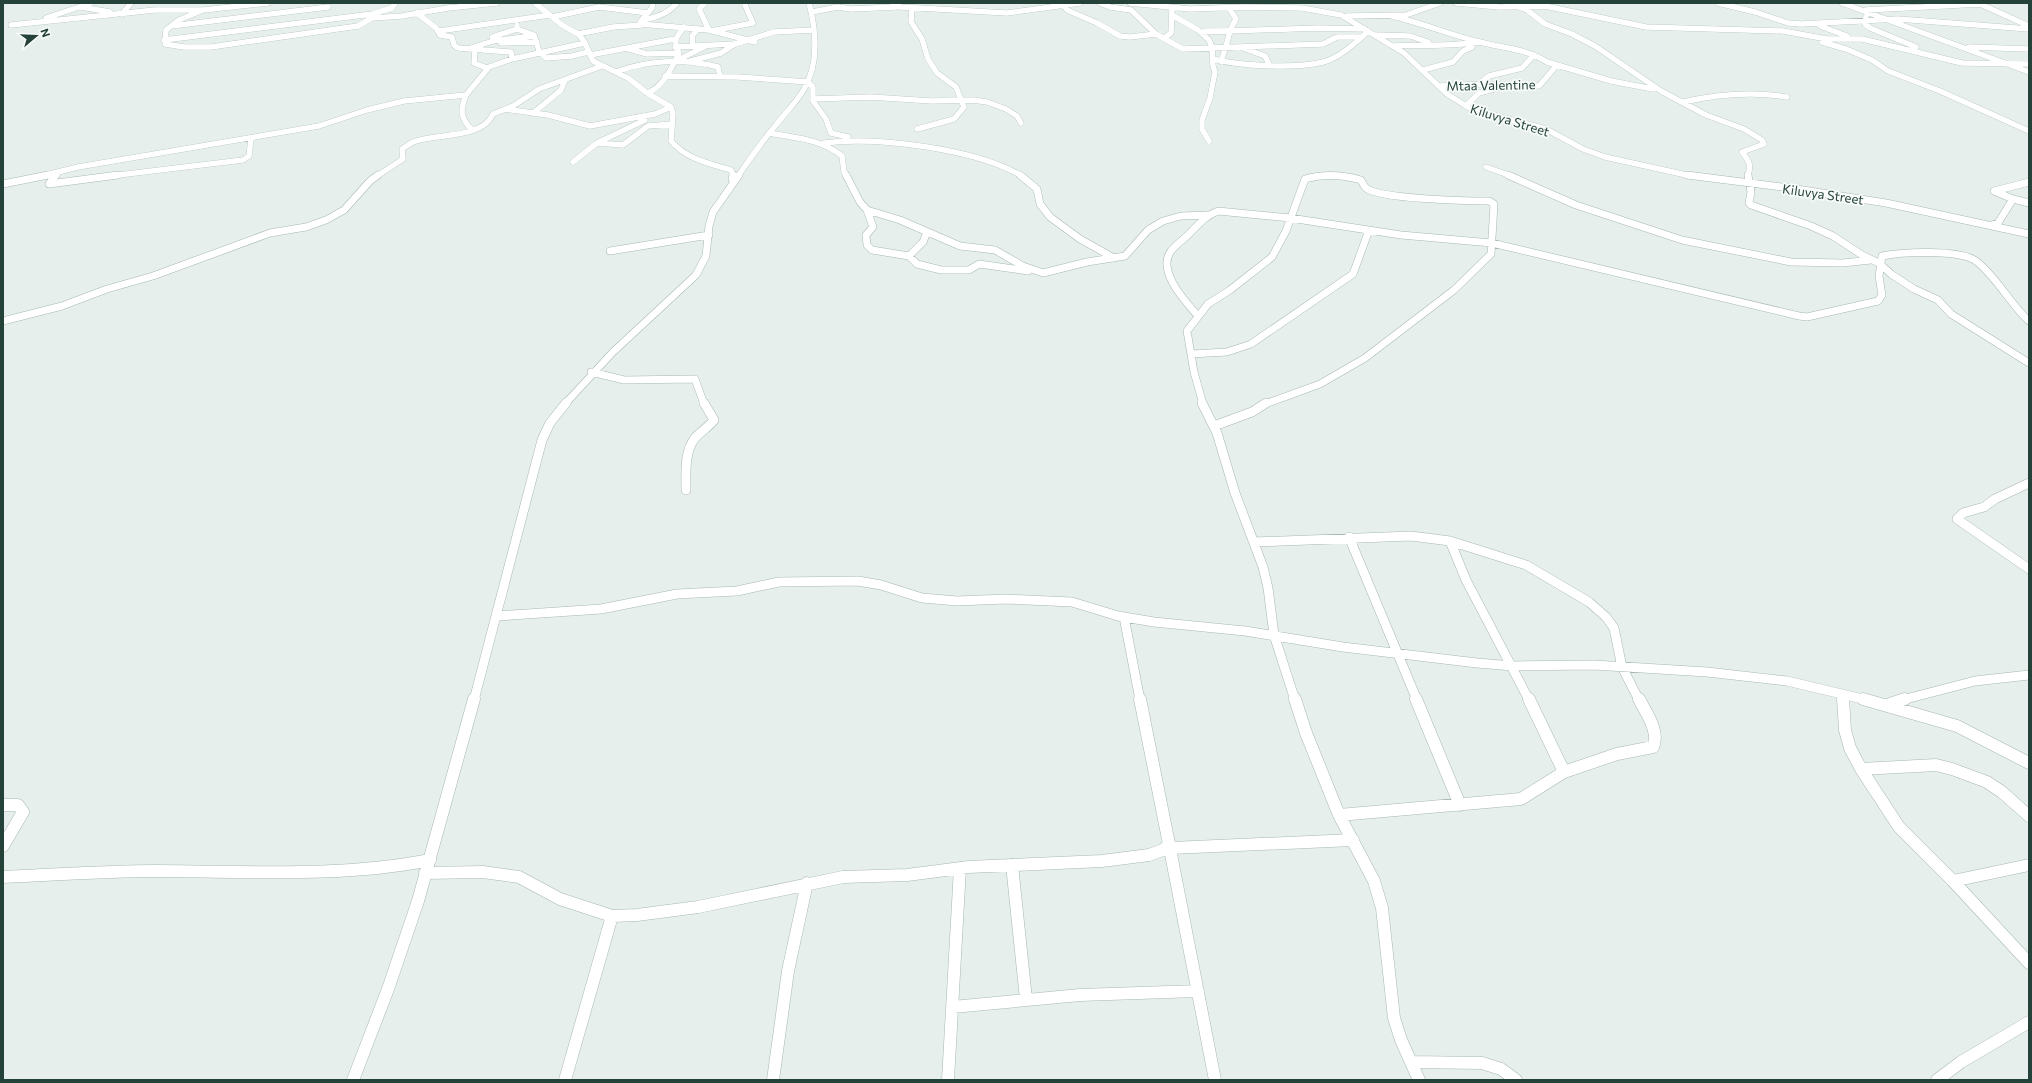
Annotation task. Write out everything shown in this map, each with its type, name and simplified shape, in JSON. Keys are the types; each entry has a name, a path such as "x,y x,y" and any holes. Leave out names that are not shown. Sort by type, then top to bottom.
{"street":[{"path":"11,25 50,17 91,3"},
{"path":"120,14 130,3"},
{"path":"3,26 164,9 203,10 268,3"},
{"path":"164,37 375,13 392,8 395,3"},
{"path":"448,3 475,5"},
{"path":"203,10 179,20 170,26 164,37 166,44 190,47 211,47 358,26 372,18 497,3"},
{"path":"535,3 562,25 578,34 585,43 593,61 628,78 647,93 670,107 674,114 671,141 677,148 705,163 731,170 733,174 731,178 735,181"},
{"path":"642,22 654,3 657,3"},
{"path":"578,34 642,22 671,10 677,3"},
{"path":"706,3 699,9 709,30 710,45 717,53"},
{"path":"709,30 753,23 745,5 746,3"},
{"path":"906,3 919,9"},
{"path":"353,1080 390,982 418,901 497,616 504,582 542,440 549,423 591,372 628,335 691,281 701,269 706,258 708,225 713,212 769,133 809,83 816,55 811,5 838,6 851,9 894,5 919,9 1006,13 1062,4 1080,3"},
{"path":"1100,3 1110,7 1126,6 1156,34 1181,48 1212,48 1223,43"},
{"name":"Kiluvya Street","path":"1130,3 1173,8 1222,5 1229,8 1243,5 1257,7 1290,7 1330,12 1354,18 1367,30 1404,53 1447,94 1466,106 1546,129 1583,149 1622,162 1698,178 1749,182 1758,186 1790,188 1854,198 2029,234"},
{"path":"1279,3 1290,7"},
{"path":"1302,8 1316,3"},
{"path":"1354,18 1410,14 1440,3"},
{"path":"1456,3 1499,7 1538,6 1565,9 1646,27 1742,29 1798,34 1827,39 1852,39 1902,48 1962,63 2010,65 2029,64"},
{"path":"1506,3 1518,6 1530,12 1545,24 1572,34 1602,49 1661,91 1706,115 1744,129 1765,142 1762,146 1742,152 1750,161 1751,169 1748,175 1749,203 1751,206 1822,230 1876,261 1891,274 1914,289 1938,300 1956,317 2029,363"},
{"path":"1718,3 1790,23 1802,22 1815,25 1852,39"},
{"path":"1842,3 2029,72"},
{"path":"1916,3 1922,7"},
{"path":"1062,4 1070,11 1092,20 1120,36 1130,37 1156,34"},
{"path":"1863,10 1979,4 1989,10 2019,19 2029,28"},
{"path":"252,41 254,5"},
{"path":"170,26 327,5 327,14 340,18"},
{"path":"1222,5 1243,5"},
{"path":"1310,5 1330,12"},
{"path":"77,7 120,14"},
{"path":"439,31 498,24 599,7 630,12 648,12"},
{"path":"912,8 911,22 922,39 928,59 937,73 956,87 962,99 963,110 954,118 917,129"},
{"path":"1164,38 1171,33 1173,8"},
{"path":"1222,62 1223,43 1228,31 1236,19 1229,8"},
{"path":"1863,10 1866,16 1866,26 1940,57"},
{"path":"417,13 439,31 442,36 452,37 454,45 458,48 511,52 512,59"},
{"path":"1172,15 1188,23 1207,37 1265,56 1269,64"},
{"path":"1392,16 1409,20 1477,43 1521,51 1557,65 1611,81 1661,91"},
{"path":"650,19 660,26"},
{"path":"1815,25 1887,19 2029,28"},
{"path":"514,30 517,21"},
{"path":"642,22 660,26 709,30 755,42"},
{"path":"164,37 186,24"},
{"path":"498,24 536,39 541,54 548,58 629,49 675,39"},
{"path":"679,53 675,47 675,39 684,27"},
{"path":"693,46 692,36 698,29"},
{"path":"493,41 493,36 514,30"},
{"path":"675,47 735,44 774,32 814,30"},
{"path":"1200,32 1367,30"},
{"path":"1213,59 1222,62 1269,64 1308,65 1325,62 1362,37 1367,30"},
{"path":"1798,34 1841,47 1872,60 1888,71 1947,94 2029,131"},
{"path":"1375,35 1410,36 1431,44"},
{"path":"473,48 481,43 521,36 536,39"},
{"path":"1207,37 1212,48 1212,69 1215,72 1210,98 1202,120 1202,129 1209,141"},
{"path":"1237,47 1323,44 1337,37 1362,37"},
{"path":"481,43 517,44 536,39"},
{"path":"472,130 467,125 460,113 460,107 466,95 471,91 487,68 512,59 541,54 585,43"},
{"path":"1392,46 1431,44 1448,46 1477,43"},
{"path":"1423,70 1453,62 1463,51 1477,43"},
{"path":"688,62 711,57 732,47 735,44"},
{"path":"675,62 710,45"},
{"path":"473,48 474,63 487,68"},
{"path":"1963,48 2029,49"},
{"path":"629,49 637,53 679,53"},
{"path":"647,93 658,88 675,62 679,53"},
{"path":"1484,84 1484,80 1489,76 1522,68 1534,55"},
{"path":"616,72 637,64 688,62 705,63 718,67 720,76"},
{"name":"Mtaa Valentine","path":"1439,86 1484,84 1541,85 1557,65"},
{"path":"3,321 62,306 108,289 154,276 270,233 306,227 326,220 341,213 370,180 403,159 402,149 406,146 418,141 456,135 472,130 488,123 493,114 505,109 539,89 602,66"},
{"path":"665,76 720,76 809,83 813,87 813,99 815,104 826,119 831,133 859,139 886,141 943,151 998,166 1021,175 1039,191 1041,208 1055,221 1078,238 1104,251 1114,258"},
{"path":"533,113 561,90 565,80"},
{"path":"1466,106 1479,93 1509,85"},
{"path":"1683,102 1707,96 1727,94 1758,94 1786,98"},
{"path":"3,184 57,174 64,170 78,167 319,126 367,110 404,101 466,95"},
{"path":"813,99 870,97 932,101 962,99 980,100 997,105 1013,113 1021,123"},
{"path":"573,162 597,143 670,107"},
{"path":"505,109 564,118 590,126 655,114"},
{"path":"597,143 624,145 648,126 673,124"},
{"path":"769,133 824,143 859,139"},
{"path":"57,174 49,184 243,160 249,156 251,138"},
{"path":"824,143 842,156 844,172 854,188 860,202 867,210 873,227 866,235 869,248 876,251 909,256 917,264 941,270 969,270 978,264 1037,272 1049,272 1128,254 1148,230 1174,216 1183,214 1208,214 1222,211 1290,218 1401,235 1492,243 1692,292 1807,317 1866,305 1878,301 1882,295 1878,282 1876,261"},
{"path":"1486,167 1576,205 1623,222 1682,240 1791,262 1843,263 1876,261 1882,256 1903,253 1925,253 1973,259 2029,321"},
{"path":"1214,426 1252,412 1269,402 1320,384 1365,358 1454,290 1477,270 1491,254 1494,204 1492,202 1447,200 1378,193 1366,188 1361,180 1355,178 1319,177 1305,179 1286,231 1267,262 1208,304 1187,331 1194,372 1202,403 1214,426 1235,493 1263,567 1268,588 1274,635 1306,733 1339,815 1374,881 1379,894 1382,908 1394,1018 1419,1080"},
{"path":"2029,182 1994,191 2013,199 2029,203"},
{"path":"1991,225 1998,223 2013,199"},
{"path":"867,210 900,220 960,246 995,250 1037,272"},
{"path":"1198,316 1171,281 1166,260 1170,252 1208,214"},
{"path":"1191,354 1227,352 1251,344 1353,274 1368,230"},
{"path":"909,256 923,242 927,232"},
{"path":"610,251 708,235"},
{"path":"591,372 606,377 624,380 695,379 705,407 714,420 694,438 691,445 686,467 686,490"},
{"path":"2029,483 1994,499 1984,507 1963,513 1957,519 2029,569"},
{"path":"1254,542 1349,537 1410,536 1450,541 1526,565 1589,602 1606,617 1614,628 1622,667 1654,729 1655,742 1652,748 1617,754 1564,772 1521,799 1339,815"},
{"path":"1349,537 1460,805"},
{"path":"1450,541 1466,580 1513,666 1564,772"},
{"path":"497,616 533,615 601,609 677,594 720,593 779,582 868,582 922,598 938,600 1006,599 1072,602 1124,617 1274,635 1343,647 1398,654 1513,666 1594,665 1743,676 1801,684 1886,705 1957,726 2029,763"},
{"path":"1124,617 1215,1080"},
{"path":"1886,705 1928,692 1973,682 2029,675"},
{"path":"1842,695 1845,730 1850,748 1861,769 1899,827 1953,881 2029,963"},
{"path":"1861,769 1936,765 1952,769 1987,782 2002,792 2029,816"},
{"path":"3,805 18,805 23,812 3,846"},
{"path":"425,874 483,872 519,877 560,899 612,916 636,915 698,907 807,883 843,877 907,875 960,868 1102,862 1149,855 1170,846 1353,840"},
{"path":"3,877 168,871 321,872 399,866 430,860"},
{"path":"1012,865 1026,999"},
{"path":"1953,881 2029,865"},
{"path":"948,1080 960,868"},
{"path":"772,1080 788,971 807,883"},
{"path":"565,1080 612,916"},
{"path":"952,1007 1026,999 1198,991"},
{"path":"1937,1080 1961,1062 2029,1022"},
{"path":"1411,1062 1482,1063 1501,1069 1516,1080"}]}
